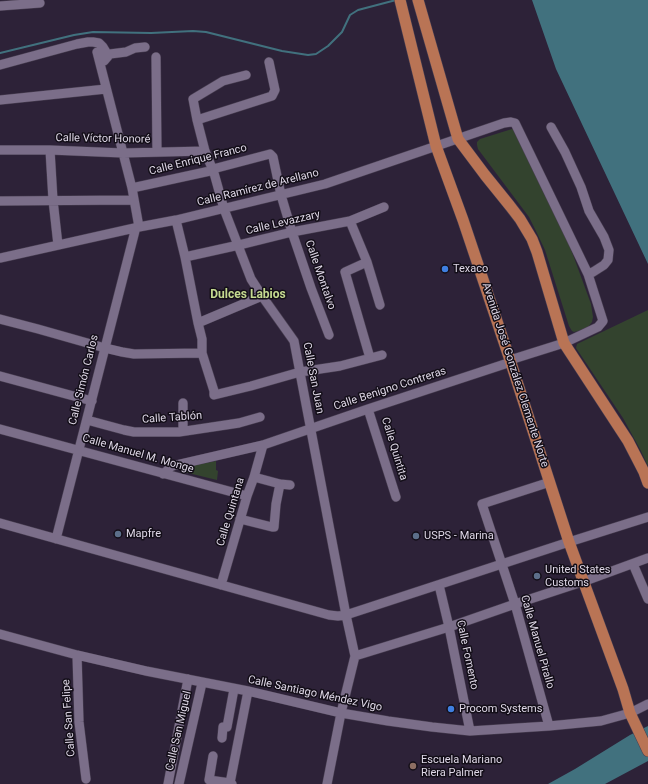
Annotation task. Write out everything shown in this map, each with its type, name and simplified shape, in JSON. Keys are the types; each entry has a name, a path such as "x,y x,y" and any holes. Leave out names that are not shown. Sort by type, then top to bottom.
{"main road":[{"name":"Avenida José González Clemente Norte","path":"400,0 436,146 511,361 569,542 623,689 630,713 648,751"},
{"path":"419,4 458,139 520,219 532,239 538,252 564,343 628,441 648,483"}],"street":[{"path":"0,6 40,3"},
{"path":"0,65 88,42 99,43 106,52 107,58"},
{"path":"100,66 110,54 145,47"},
{"name":"Calle Simón Carlos","path":"56,539 138,227 132,188 96,52"},
{"path":"156,57 157,152"},
{"path":"197,120 272,96 275,90 269,62"},
{"name":"Calle San Juan","path":"246,75 223,81 193,99 205,151 213,170 224,209 251,279 294,340 354,656 327,784"},
{"path":"0,100 106,89"},
{"name":"Calle Ramírez de Arellano","path":"0,258 281,196 325,184 510,122 515,123 588,274"},
{"path":"551,127 565,152 581,187 589,211 604,237 609,250 608,260 604,265 588,274"},
{"name":"Calle Víctor Honoré","path":"0,150 50,150 123,153 205,151"},
{"path":"50,150 53,200 58,245"},
{"name":"Calle Montalvo","path":"270,154 273,157 281,196 310,288 329,335"},
{"name":"Calle Enrique Franco","path":"132,188 210,171 270,154"},
{"path":"0,201 134,200"},
{"name":"Calle Levazzary","path":"185,257 239,246 292,232 350,221 384,207"},
{"path":"176,220 202,339 202,353 214,395 300,372 340,366 382,355"},
{"path":"350,221 367,262 380,305"},
{"path":"367,262 345,272 370,358"},
{"name":"Calle Benigno Contreras","path":"164,474 172,466 263,445 564,343 598,327 603,321 588,274"},
{"path":"198,323 262,296"},
{"path":"0,319 105,348 134,354 202,353"},
{"path":"0,376 92,401"},
{"path":"183,403 183,431"},
{"name":"Calle Quintita","path":"368,409 396,497"},
{"name":"Calle Tablón","path":"87,420 134,432 183,431 239,423 260,417"},
{"name":"Calle Manuel M. Monge","path":"0,429 247,496"},
{"name":"Calle Quintana","path":"221,585 263,445"},
{"path":"254,477 290,485"},
{"name":"Calle Manuel Pirallo","path":"549,726 515,604 482,504 550,482"},
{"path":"240,519 272,527 274,526 280,484"},
{"path":"0,525 56,539 329,615 338,616 346,615 569,542 648,518"},
{"path":"354,656 449,627 648,558"},
{"path":"633,564 648,599"},
{"name":"Calle Fomento","path":"439,585 470,731"},
{"name":"Calle Santiago Méndez Vigo","path":"0,634 77,655 146,671 248,691 341,713 388,721 470,731 601,721 630,713 648,704"},
{"name":"Calle San Felipe","path":"77,655 79,722 86,779"},
{"path":"168,784 188,680"},
{"name":"Calle San Miguel","path":"179,784 202,682"},
{"path":"222,738 223,727 227,727 234,689"},
{"path":"213,756 209,780 231,784 248,691"}],"shaded area":[{"path":"532,0 648,0 648,264 556,69"},
{"path":"512,129 515,130 565,233 591,304 593,317 592,322 588,327 578,331 572,331 569,326 545,250 529,217 478,149 477,142 480,139"},
{"path":"648,310 648,466 623,418 576,348 577,344"},
{"path":"216,461 216,470 218,471 217,480 180,471 180,468"},
{"path":"648,726 648,761 605,784 548,784 630,735"}],"waterway":[{"path":"0,53 74,35 93,32 151,33 193,31 206,32 282,51 308,55 316,54 328,46 342,32 350,15 358,10 396,0"}],"place":[{"name":"Texaco","path":"445,269"},
{"name":"Mapfre","path":"118,534"},
{"name":"USPS - Marina","path":"416,536"},
{"name":"United States Customs","path":"537,576"},
{"name":"Procom Systems","path":"451,709"},
{"name":"Escuela Mariano Riera Palmer","path":"413,766"}],"district":[{"name":"Dulces Labios","path":"248,295"}]}
